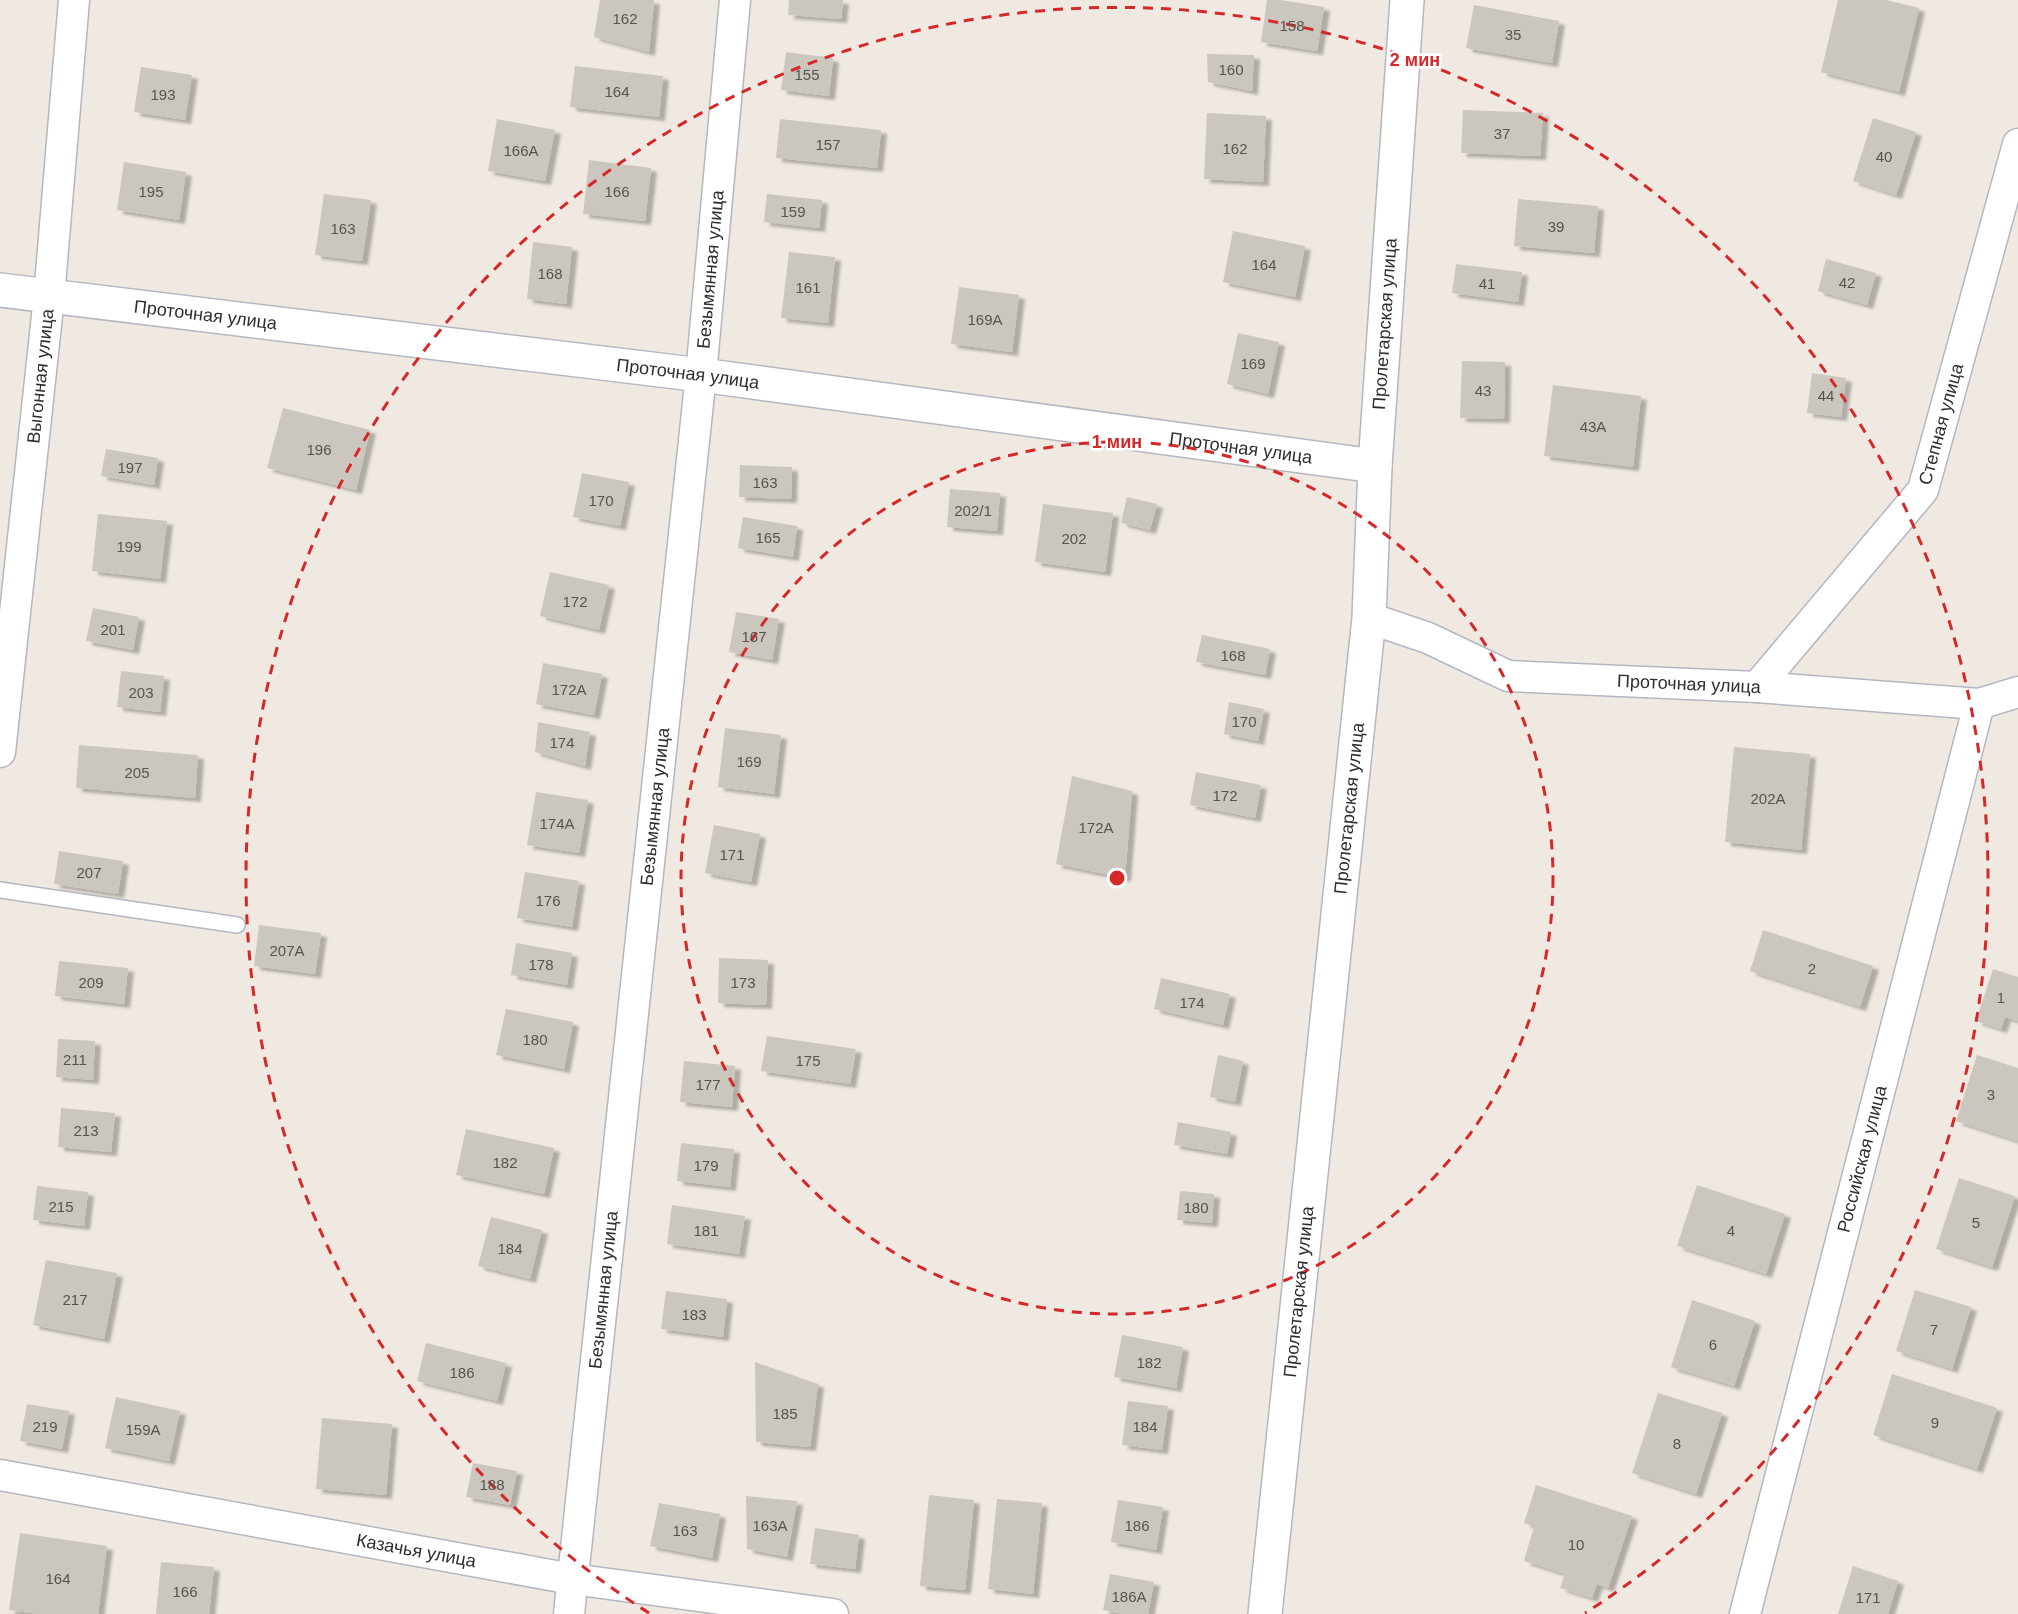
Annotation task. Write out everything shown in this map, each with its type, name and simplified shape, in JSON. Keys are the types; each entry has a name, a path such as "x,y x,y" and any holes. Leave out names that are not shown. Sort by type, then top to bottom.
{"street":[{"name":"Выгонная улица","path":"0,752 49,297 74,0"},
{"name":"Безымянная улица","path":"569,1614 701,375 735,0"},
{"name":"Пролетарская улица","path":"1265,1614 1369,618 1375,466 1407,0"},
{"name":"Степная улица","path":"1757,687 1923,490 2018,144"},
{"name":"Проточная улица","path":"0,290 701,375 1375,466"},
{"name":"Проточная улица","path":"1369,618 1428,638 1508,676 1757,687 1979,704 2018,692"},
{"name":"Российская улица","path":"1745,1614 1979,704"},
{"name":"Казачья улица","path":"0,1475 573,1579 833,1614"}],"lane":[{"path":"0,890 237,925"}],"building":[{"path":"600,0 654,0 649,52 594,37"},
{"path":"789,0 843,0 841,19 788,15"},
{"path":"1267,0 1324,7 1317,51 1261,42"},
{"path":"1838,0 1886,0 1919,8 1899,92 1821,72"},
{"path":"1474,5 1559,21 1552,63 1466,48"},
{"path":"786,52 833,58 829,96 781,90"},
{"path":"1207,54 1254,55 1252,91 1208,82"},
{"path":"575,66 663,76 659,117 570,107"},
{"path":"141,67 192,75 185,120 134,112"},
{"path":"1463,110 1543,113 1540,156 1461,153"},
{"path":"1207,113 1266,116 1263,182 1204,179"},
{"path":"1873,118 1916,132 1896,195 1853,181"},
{"path":"497,119 555,130 545,181 488,171"},
{"path":"780,119 881,130 877,168 776,158"},
{"path":"589,160 651,168 645,221 583,214"},
{"path":"124,162 186,172 179,220 117,210"},
{"path":"324,194 371,200 362,261 315,255"},
{"path":"767,194 822,200 819,228 764,222"},
{"path":"1518,199 1598,206 1594,253 1514,246"},
{"path":"1233,231 1305,246 1295,297 1223,282"},
{"path":"533,242 572,247 566,304 527,299"},
{"path":"789,252 835,257 828,323 781,318"},
{"path":"1826,259 1876,273 1867,305 1818,291"},
{"path":"1456,264 1522,272 1518,302 1452,293"},
{"path":"959,287 1019,295 1012,352 951,344"},
{"path":"1238,333 1279,342 1268,394 1227,384"},
{"path":"1462,361 1505,362 1504,419 1460,418"},
{"path":"1812,373 1846,378 1841,417 1807,413"},
{"path":"1553,385 1641,396 1633,467 1544,456"},
{"path":"283,408 370,430 356,490 267,468"},
{"path":"106,449 158,458 154,485 101,476"},
{"path":"740,465 792,467 791,499 739,497"},
{"path":"582,473 629,482 620,526 573,517"},
{"path":"950,489 1000,493 997,531 947,527"},
{"path":"1127,497 1157,504 1150,530 1121,523"},
{"path":"1043,504 1113,513 1105,572 1035,562"},
{"path":"98,514 167,521 160,579 92,571"},
{"path":"743,517 797,526 793,557 738,548"},
{"path":"550,572 609,585 599,630 540,616"},
{"path":"93,608 139,617 133,650 86,641"},
{"path":"736,612 779,619 772,660 729,652"},
{"path":"1202,635 1270,649 1265,675 1196,662"},
{"path":"543,663 602,674 594,715 536,704"},
{"path":"121,671 164,676 160,712 117,707"},
{"path":"1229,702 1264,709 1258,741 1224,734"},
{"path":"538,722 590,732 585,766 535,752"},
{"path":"725,728 781,735 774,794 718,787"},
{"path":"79,745 198,755 195,798 76,788"},
{"path":"1734,747 1810,754 1801,850 1725,842"},
{"path":"1196,772 1261,785 1255,818 1190,805"},
{"path":"1072,776 1132,791 1125,878 1056,864"},
{"path":"536,792 588,800 579,853 527,845"},
{"path":"714,825 760,834 751,882 705,873"},
{"path":"59,851 123,861 118,894 54,884"},
{"path":"525,872 579,881 572,927 517,918"},
{"path":"259,925 321,933 315,974 254,966"},
{"path":"1763,930 1873,966 1860,1007 1750,971"},
{"path":"516,943 572,953 567,985 511,975"},
{"path":"719,958 768,960 766,1005 718,1003"},
{"path":"59,961 128,968 124,1004 55,996"},
{"path":"1993,969 2018,977 2018,1021 2005,1017 2001,1029 1976,1021"},
{"path":"1161,978 1230,994 1223,1025 1154,1009"},
{"path":"506,1009 573,1022 564,1069 496,1055"},
{"path":"767,1036 856,1049 850,1084 761,1071"},
{"path":"58,1039 95,1041 93,1080 56,1077"},
{"path":"1218,1055 1243,1061 1235,1102 1210,1097"},
{"path":"1977,1055 2018,1068 2018,1141 1956,1121"},
{"path":"684,1061 735,1066 732,1107 680,1102"},
{"path":"61,1108 115,1113 111,1152 58,1147"},
{"path":"1178,1122 1231,1132 1227,1154 1174,1145"},
{"path":"466,1129 554,1148 544,1194 456,1175"},
{"path":"681,1143 734,1149 730,1187 677,1181"},
{"path":"1959,1178 2015,1196 1992,1267 1936,1249"},
{"path":"1697,1185 1785,1214 1766,1274 1677,1246"},
{"path":"37,1186 88,1192 84,1226 33,1220"},
{"path":"1180,1191 1214,1194 1212,1223 1177,1220"},
{"path":"672,1205 745,1216 739,1254 667,1244"},
{"path":"491,1217 542,1230 530,1279 478,1266"},
{"path":"46,1260 117,1273 104,1339 33,1325"},
{"path":"1915,1290 1971,1307 1952,1369 1896,1351"},
{"path":"666,1291 727,1299 723,1337 661,1329"},
{"path":"1692,1300 1755,1321 1734,1386 1671,1367"},
{"path":"1122,1335 1183,1347 1176,1388 1114,1377"},
{"path":"426,1343 506,1363 497,1401 417,1381"},
{"path":"755,1362 818,1384 810,1447 756,1442"},
{"path":"1892,1374 1997,1408 1977,1469 1873,1435"},
{"path":"1658,1393 1722,1413 1696,1494 1632,1473"},
{"path":"116,1397 180,1411 169,1461 105,1448"},
{"path":"1128,1401 1168,1406 1162,1450 1122,1445"},
{"path":"27,1404 69,1411 62,1449 20,1441"},
{"path":"322,1418 392,1424 386,1495 316,1489"},
{"path":"473,1463 517,1471 510,1505 466,1497"},
{"path":"1536,1485 1632,1516 1608,1588 1597,1584 1592,1598 1560,1588 1565,1574 1524,1561 1534,1526 1524,1523"},
{"path":"929,1495 974,1500 965,1590 920,1586"},
{"path":"746,1496 797,1501 787,1557 747,1549"},
{"path":"997,1499 1042,1503 1033,1594 988,1589"},
{"path":"1118,1500 1163,1507 1156,1550 1111,1542"},
{"path":"659,1503 720,1514 712,1558 650,1546"},
{"path":"815,1528 859,1535 855,1569 810,1564"},
{"path":"20,1533 107,1546 98,1614 39,1614 9,1610"},
{"path":"161,1562 214,1567 209,1614 156,1614"},
{"path":"1853,1566 1898,1581 1888,1614 1838,1614"},
{"path":"1110,1574 1154,1582 1148,1614 1123,1614 1103,1610"}]}
